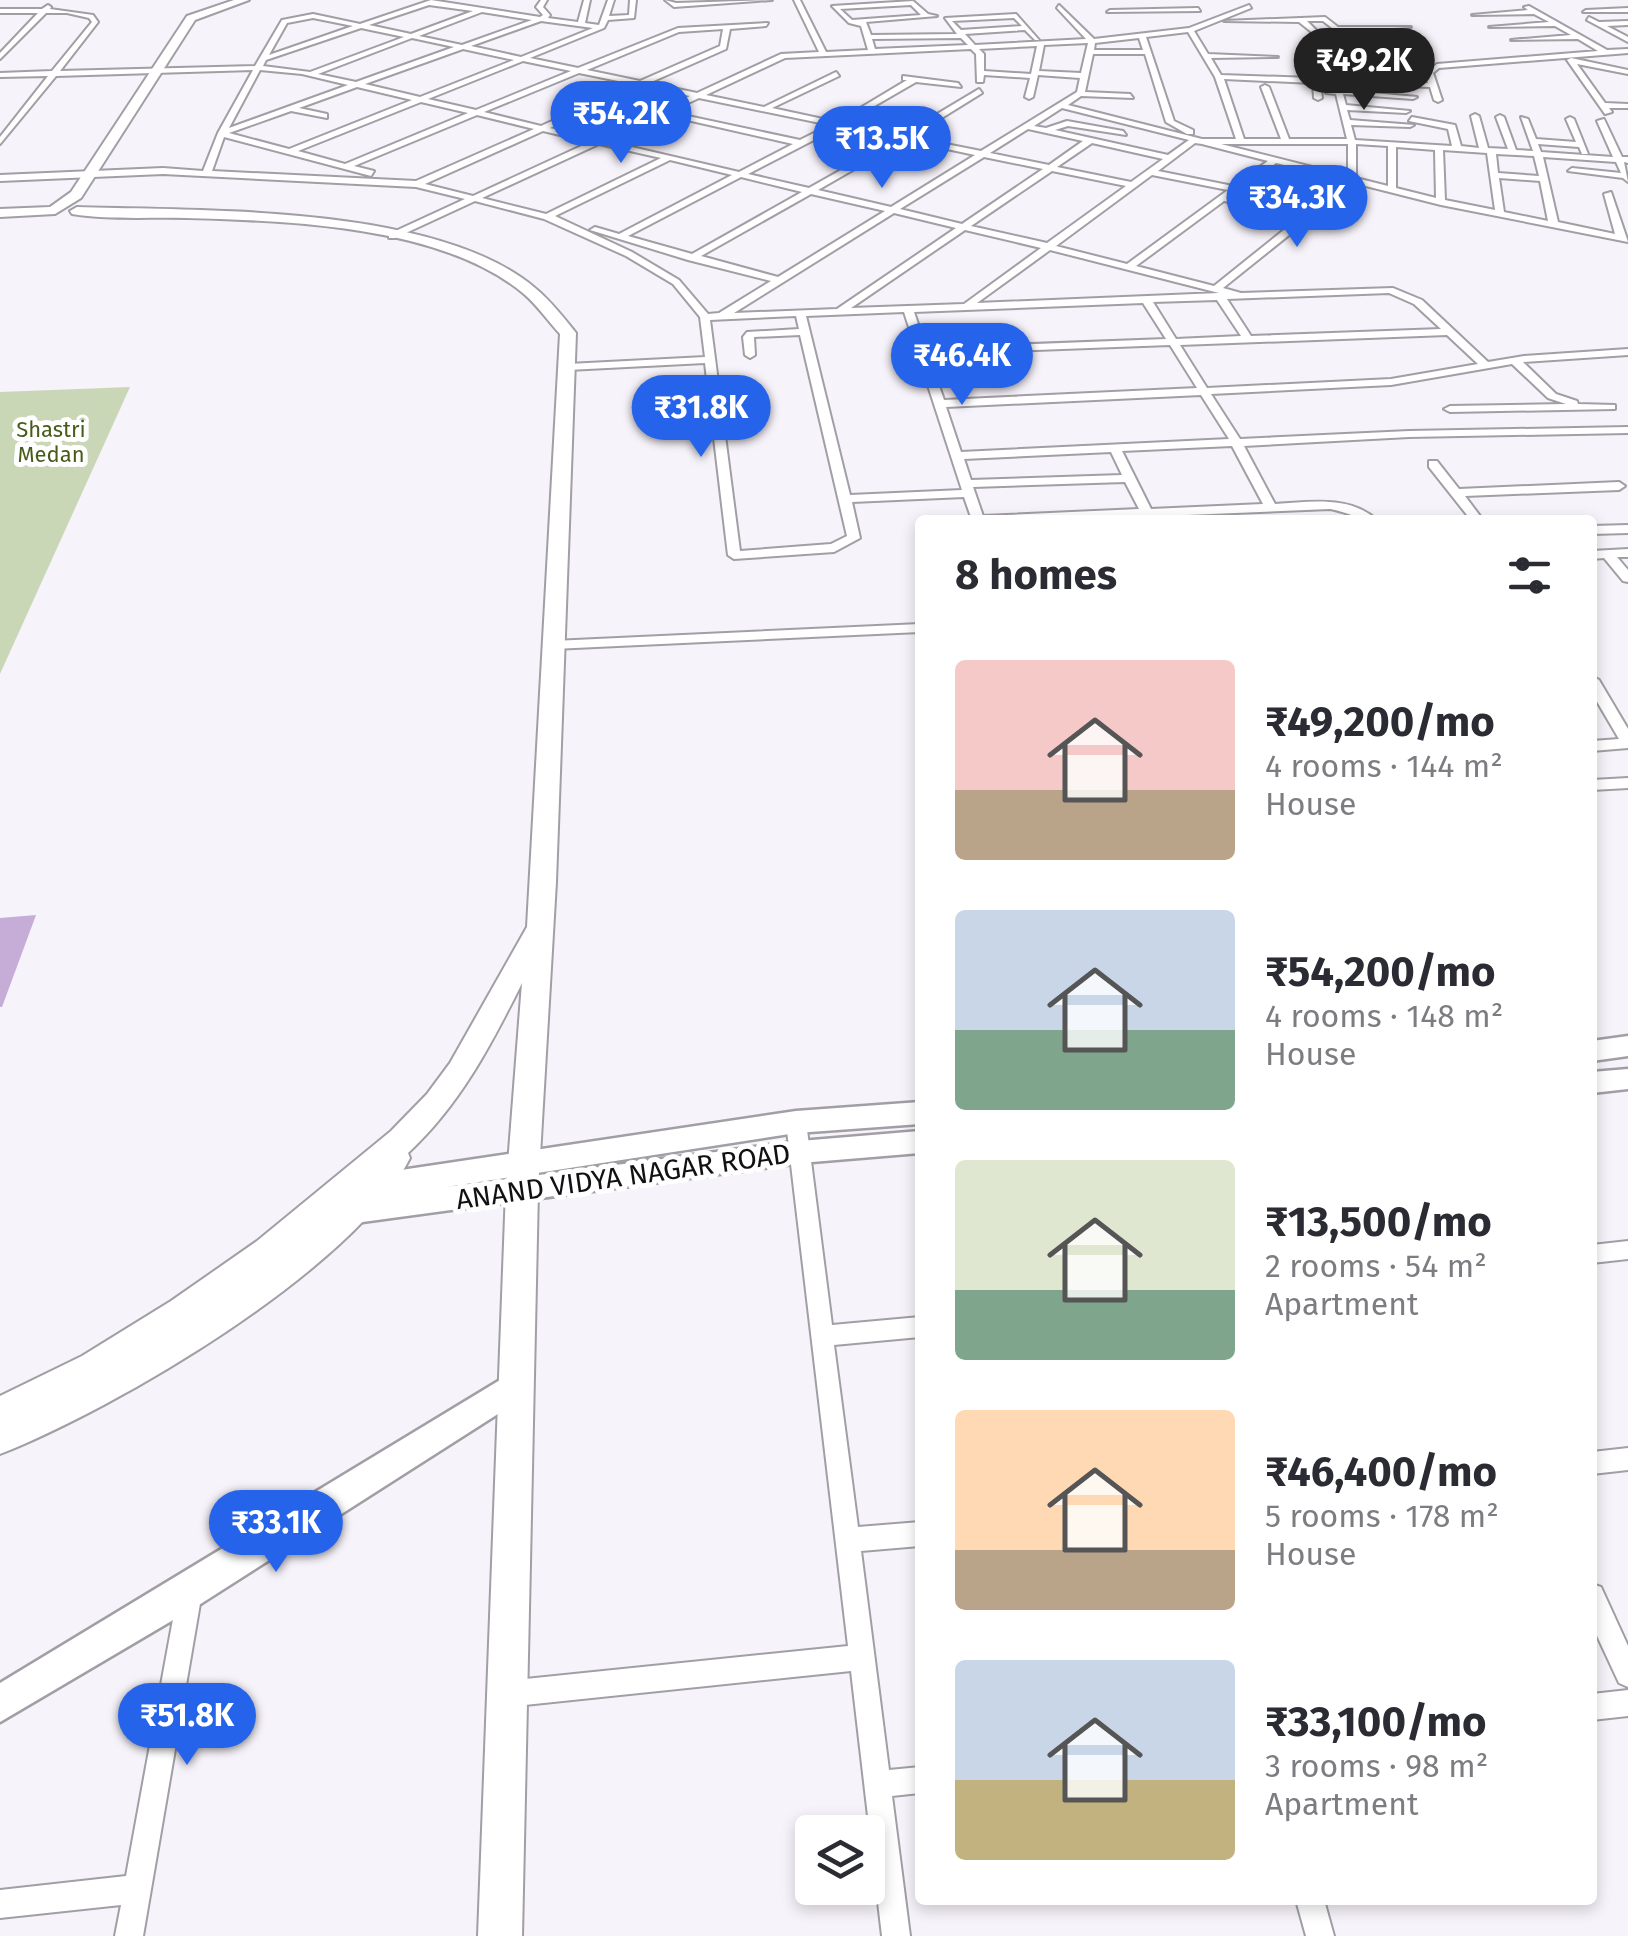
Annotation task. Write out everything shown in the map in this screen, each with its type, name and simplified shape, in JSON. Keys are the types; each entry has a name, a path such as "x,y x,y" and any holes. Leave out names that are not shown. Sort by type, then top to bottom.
{"main road":[{"path":"49,213 54,220 75,208 90,173 192,13 244,0"},
{"path":"0,215 75,208 275,217 392,236 456,252 505,272 540,295 568,333 514,1386 500,1936"},
{"path":"0,1436 103,1384 249,1295 354,1196 448,1089 537,928"},
{"path":"1597,1051 1628,1046"},
{"path":"1597,1082 1628,1079"},
{"name":"ANAND VIDYA NAGAR ROAD","path":"524,1175 796,1122 915,1113"},
{"name":"ANAND VIDYA NAGAR ROAD","path":"354,1196 524,1175 915,1142"},
{"path":"0,1414 106,1362 354,1196"},
{"path":"0,1704 190,1591 514,1386"}],"street":[{"path":"0,57 54,0"},
{"path":"222,133 543,18 547,14 539,7 544,0"},
{"path":"581,25 587,0"},
{"path":"291,152 599,28 608,18 611,0"},
{"path":"608,18 632,17 634,0"},
{"path":"668,0 674,5 768,0"},
{"path":"346,166 678,30 766,26 757,0"},
{"path":"796,0 823,54"},
{"path":"1616,0 1628,9"},
{"path":"266,58 433,1 599,28"},
{"path":"0,178 207,172 417,184 723,47 725,26 710,3"},
{"path":"872,52 863,23 850,22 834,8 914,3 926,16"},
{"path":"885,4 898,18"},
{"path":"1058,7 1092,41"},
{"path":"392,236 780,58 1139,36 1190,30 1249,8"},
{"path":"1198,10 1107,9 1139,36 1148,52 1170,122 1214,140"},
{"path":"1475,15 1531,9 1606,53"},
{"path":"1591,18 1628,9"},
{"path":"0,12 45,10 91,16 96,22 0,142"},
{"path":"310,74 482,10"},
{"path":"1153,12 1164,20"},
{"path":"207,172 222,133 284,21 313,16 586,69 1132,185"},
{"path":"850,22 940,16"},
{"path":"1039,42 1012,16 947,19 982,59 981,76 1086,76"},
{"path":"1591,18 1628,22"},
{"path":"1591,18 1625,36"},
{"path":"1300,19 1319,36"},
{"path":"1212,22 1324,19 1349,39 1400,35"},
{"path":"1275,20 1283,28"},
{"path":"1334,27 1391,22"},
{"path":"1492,27 1557,24"},
{"path":"1334,27 1408,27"},
{"path":"866,28 958,31"},
{"path":"870,37 1026,28"},
{"path":"1190,30 1219,78 1240,140"},
{"path":"1514,40 1579,37"},
{"path":"1080,94 1092,41"},
{"path":"1030,97 1039,42"},
{"path":"774,43 780,58"},
{"path":"1090,52 1148,52"},
{"path":"1208,56 1273,52 1277,78"},
{"path":"1314,53 1318,94 1413,97"},
{"path":"1438,100 1429,73 1437,66 1626,53"},
{"path":"1560,56 1624,72 1628,84"},
{"path":"1572,60 1605,109 1628,106"},
{"path":"0,75 260,68 310,74 1050,246 1218,292 1390,290 1418,302 1486,366"},
{"path":"730,127 836,74"},
{"path":"896,77 958,85"},
{"path":"1219,78 1354,77 1432,85"},
{"path":"1352,180 1352,142 1343,107 1344,92 1354,77"},
{"path":"620,236 840,123 915,79"},
{"path":"1265,87 1286,140"},
{"path":"691,258 905,137 978,91"},
{"path":"722,316 1080,94 1130,96"},
{"path":"325,98 339,101"},
{"path":"1060,105 1441,202 1624,238"},
{"path":"1343,107 1409,123 1488,151 1624,160"},
{"path":"292,109 324,116"},
{"path":"666,113 801,143"},
{"path":"1475,116 1495,175 1500,214"},
{"path":"1500,117 1513,152"},
{"path":"1524,119 1538,154 1554,225"},
{"path":"1570,119 1587,158"},
{"path":"1572,171 1627,178 1624,160 1601,121"},
{"path":"1347,122 1442,122 1455,139"},
{"path":"1028,124 1171,158"},
{"path":"1050,129 1074,124 1129,134"},
{"path":"0,127 13,126"},
{"path":"1113,145 1140,127"},
{"path":"222,133 778,280"},
{"path":"966,306 1194,141 1286,140 1439,147 1480,133"},
{"path":"839,312 1090,140"},
{"path":"1532,141 1582,144"},
{"path":"1392,144 1392,190"},
{"path":"1439,147 1441,202"},
{"path":"547,217 668,158"},
{"path":"1130,266 1274,161"},
{"path":"1151,172 1235,189"},
{"path":"1495,175 1544,179"},
{"path":"705,317 1146,299 1218,292 1352,180"},
{"path":"1608,194 1624,238"},
{"path":"1223,198 1308,216"},
{"path":"547,217 629,254 676,282 705,317 734,555 834,548 854,538 800,313"},
{"path":"1218,292 1247,338"},
{"path":"1146,299 1236,442 1270,506"},
{"path":"908,309 976,515"},
{"path":"750,355 751,334 804,332"},
{"path":"922,352 1451,332"},
{"path":"940,404 1391,382 1514,360 1628,352"},
{"path":"568,367 710,360"},
{"path":"1514,360 1564,402 1611,406"},
{"path":"1450,410 1628,406"},
{"path":"957,456 1236,442 1628,430"},
{"path":"1115,449 1129,478 1156,515 1270,506 1344,506 1361,515"},
{"path":"1433,464 1472,515"},
{"path":"847,499 1129,478"},
{"path":"1456,493 1620,486"},
{"path":"1597,530 1628,528"},
{"path":"1600,555 1628,553"},
{"path":"1600,555 1628,578"},
{"path":"553,646 915,628"},
{"path":"1597,690 1628,743 1597,746"},
{"path":"1597,784 1628,784"},
{"path":"796,1122 896,1936"},
{"path":"1597,1253 1628,1250"},
{"path":"824,1336 915,1327"},
{"path":"1597,1463 1628,1459"},
{"path":"848,1540 915,1534"},
{"path":"129,1936 190,1591"},
{"path":"1597,1607 1628,1674"},
{"path":"506,1694 862,1657"},
{"path":"1597,1706 1628,1703"},
{"path":"878,1784 915,1780"},
{"path":"0,1904 137,1888"},
{"path":"1311,1905 1320,1936"}],"green space":[{"name":"Shastri Medan","path":"130,387 0,674 0,392"}],"building":[{"path":"36,915 2,1007 0,1007 0,918"}]}
